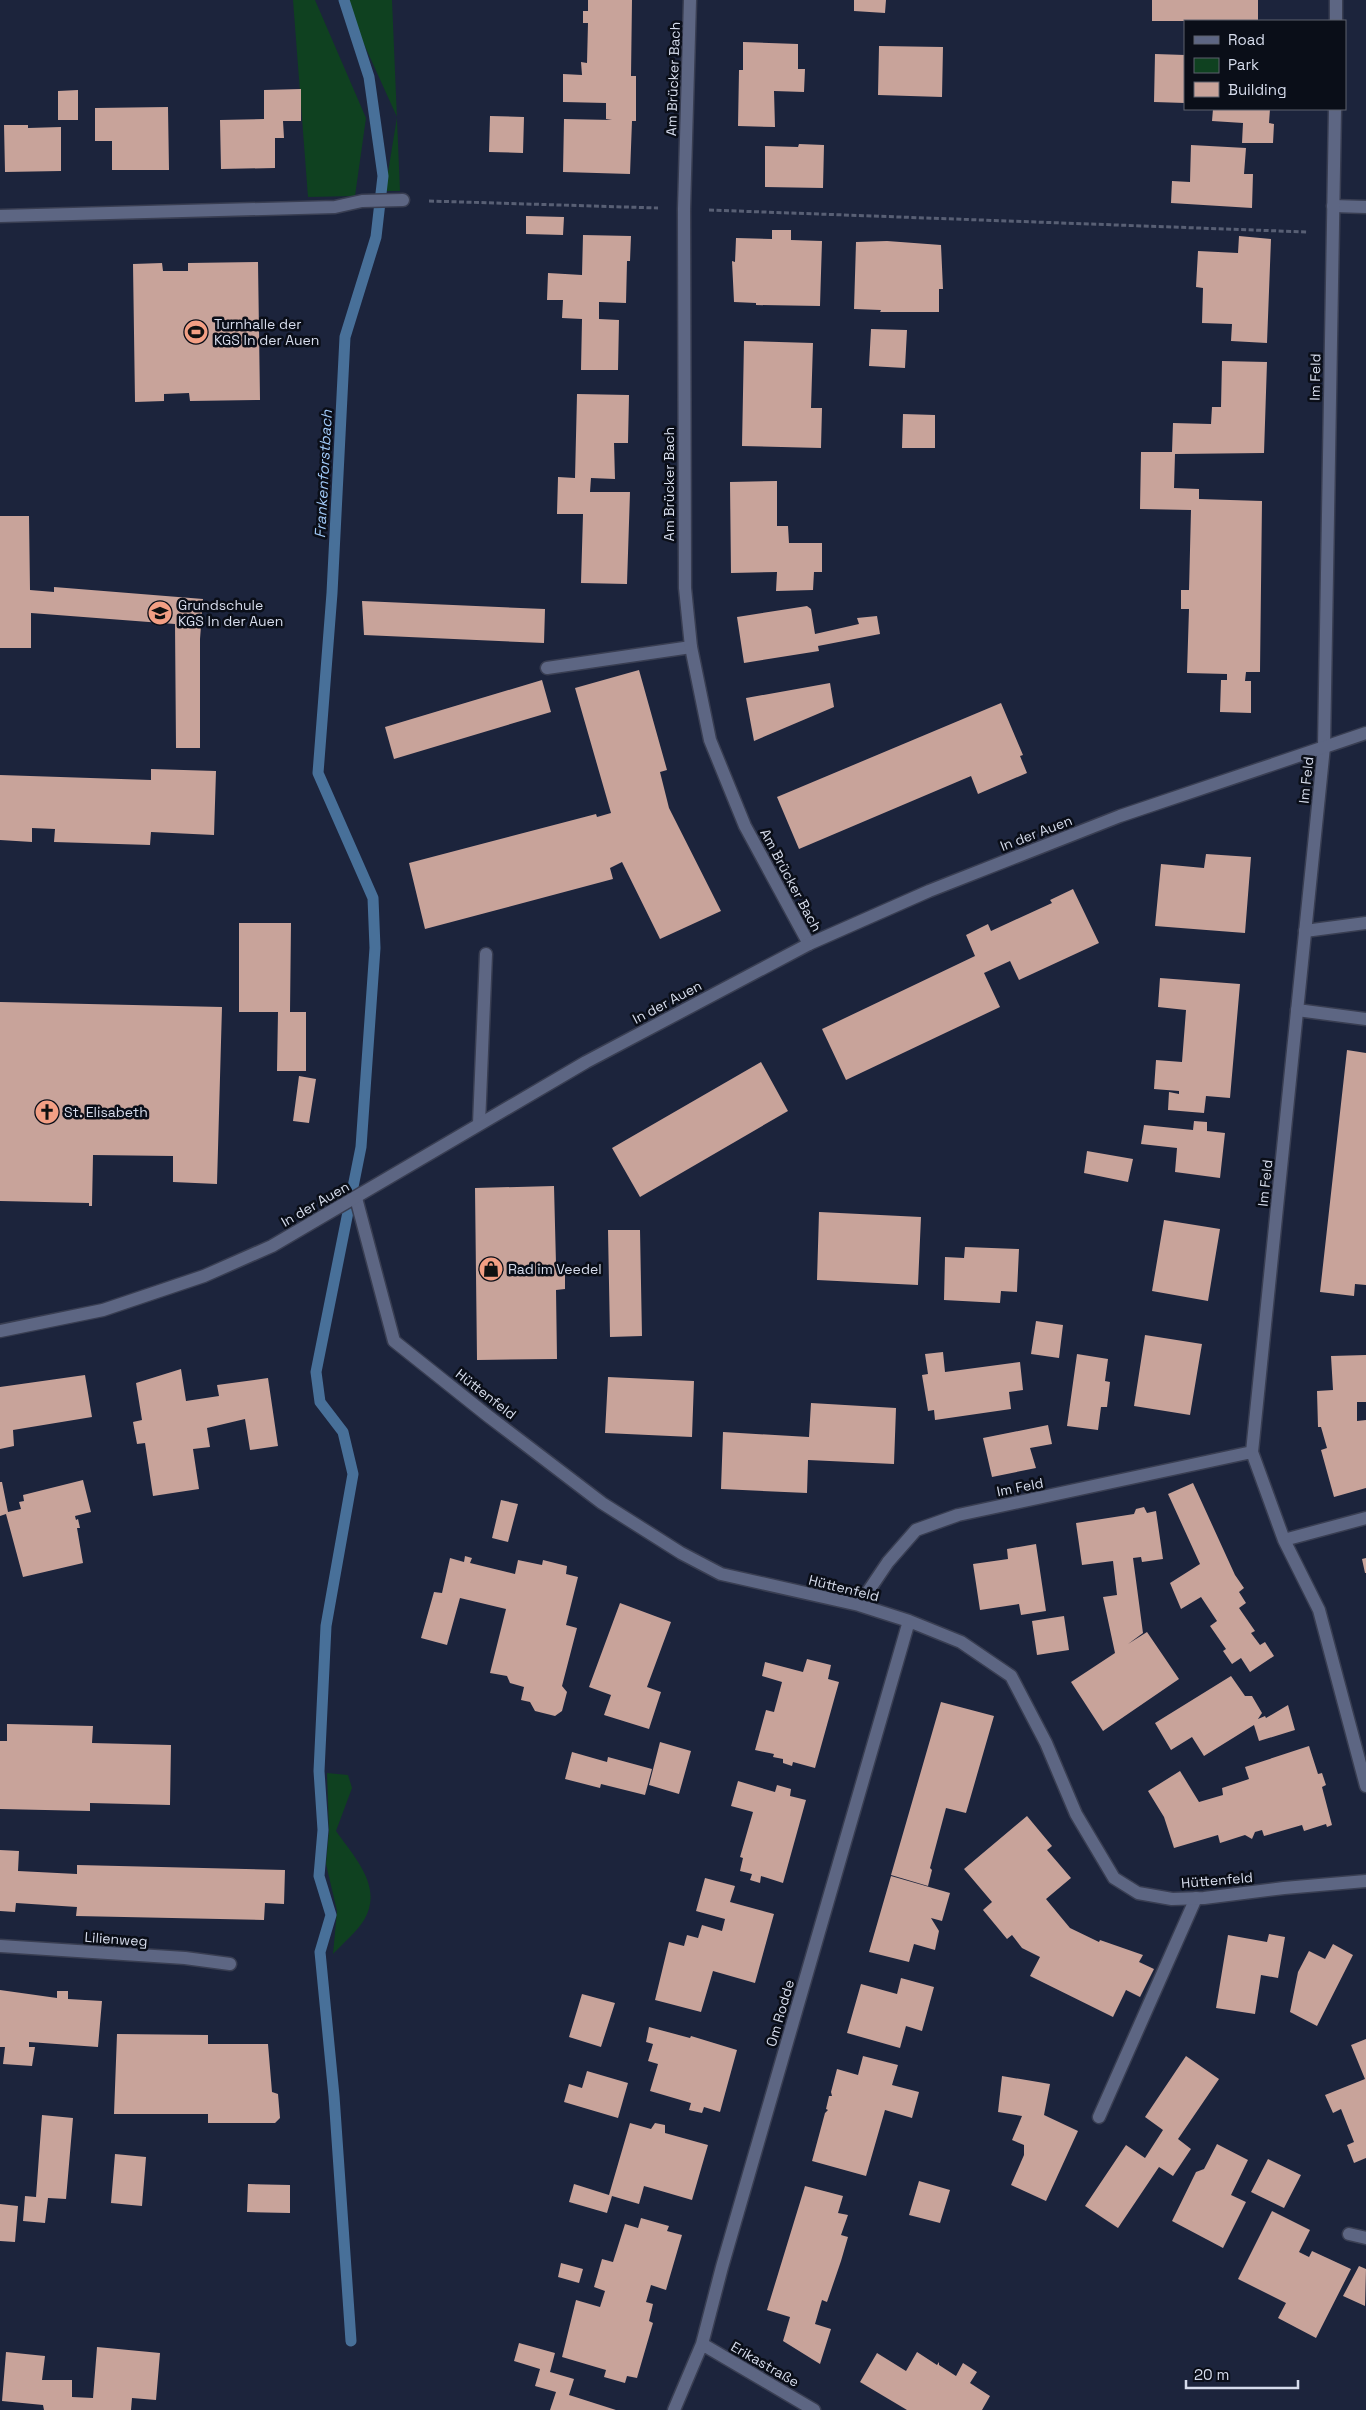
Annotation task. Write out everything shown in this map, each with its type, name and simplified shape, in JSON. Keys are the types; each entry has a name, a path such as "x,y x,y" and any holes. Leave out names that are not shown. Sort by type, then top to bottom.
{"street":[{"name":"Am Brücker Bach","path":"690,0 684,209 685,588 691,647 714,749 745,826 808,944"},
{"path":"1336,0 1336,20"},
{"name":"Im Feld","path":"1284,1540 1252,1452 1324,747 1335,110"},
{"path":"0,216 335,208 362,201 403,200"},
{"path":"1333,206 1366,207"},
{"path":"547,668 691,647"},
{"name":"In der Auen","path":"0,1331 103,1310 204,1276 272,1246 586,1062 808,944 929,891 1120,816 1366,733"},
{"path":"1306,931 1366,923"},
{"path":"479,1124 486,954"},
{"path":"1297,1010 1366,1019"},
{"name":"Hüttenfeld","path":"356,1198 394,1340 488,1416 602,1503 681,1553 721,1574 859,1605 909,1621 961,1642 1011,1676 1046,1743 1076,1814 1114,1878 1138,1893 1172,1899 1366,1881"},
{"name":"Im Feld","path":"859,1605 888,1562 916,1530 974,1511 1252,1452"},
{"path":"1366,1518 1284,1540 1319,1610 1366,1786"},
{"name":"Om Rodde","path":"674,2410 702,2344 722,2267 909,1621"},
{"path":"1099,2117 1196,1898"},
{"name":"Lilienweg","path":"0,1946 185,1958 230,1964"},
{"path":"1349,2234 1366,2238"},
{"name":"Erikastraße","path":"702,2344 814,2410"}],"path":[{"path":"403,200 1333,233"}],"green space":[{"path":"293,0 315,0 366,118 355,196 308,197"},
{"path":"344,0 392,0 397,117"},
{"path":"397,117 400,191 385,191"},
{"path":"327,1773 348,1775 352,1788 336,1831 364,1873 369,1884 371,1896 369,1908 361,1925 333,1954 337,1911 326,1864 329,1831"}],"building":[{"path":"588,0 632,0 631,76 636,76 636,121 632,121 630,174 563,172 564,119 612,120 606,119 606,103 563,102 563,74 582,75 581,62 587,63 588,23 583,23 583,11 588,11"},
{"path":"854,0 886,0 885,13 854,11"},
{"path":"1152,0 1258,0 1258,20 1152,21"},
{"path":"743,42 798,44 798,69 805,69 804,92 774,91 775,127 738,126 739,70 743,70"},
{"path":"879,46 943,47 942,97 878,95"},
{"path":"1155,54 1184,55 1184,103 1154,102"},
{"path":"301,89 301,121 283,121 284,138 275,138 275,168 221,169 220,120 264,119 264,90"},
{"path":"78,90 78,120 58,120 58,91"},
{"path":"168,107 169,170 112,170 112,141 95,141 95,108"},
{"path":"1213,110 1270,110 1269,123 1274,124 1273,143 1242,143 1243,123 1212,121"},
{"path":"490,116 524,117 523,153 489,152"},
{"path":"4,125 28,125 28,128 61,127 61,171 5,172"},
{"path":"799,144 824,145 823,188 765,187 765,146 798,147"},
{"path":"1191,145 1246,148 1244,174 1253,174 1252,208 1171,203 1172,181 1190,182"},
{"path":"526,216 564,217 563,235 526,234"},
{"path":"772,230 791,230 791,240 822,241 820,306 756,305 756,303 734,302 732,261 735,262 736,238 772,239"},
{"path":"583,235 631,236 630,261 627,261 626,303 599,302 599,319 619,320 618,370 581,370 582,319 562,318 563,300 547,300 548,273 582,275"},
{"path":"1239,236 1271,239 1267,343 1231,341 1232,324 1202,323 1203,288 1196,287 1198,251 1238,253"},
{"path":"887,241 941,245 943,289 939,289 939,312 880,312 881,310 854,309 856,242"},
{"name":"Turnhalle der KGS In der Auen","path":"258,262 260,400 190,401 189,393 164,394 164,401 135,402 133,264 162,263 163,271 188,271 188,263"},
{"path":"871,329 907,330 905,368 869,366"},
{"path":"744,341 813,343 811,408 822,408 821,448 742,446"},
{"path":"1222,361 1267,362 1264,453 1175,454 1174,488 1199,489 1199,499 1262,501 1260,672 1246,672 1245,681 1251,681 1251,713 1220,712 1221,680 1227,680 1227,674 1187,673 1189,609 1181,609 1181,590 1189,590 1191,510 1140,509 1141,452 1172,452 1173,423 1211,424 1212,407 1221,407"},
{"path":"577,394 629,395 628,443 614,443 615,479 591,478 590,492 630,492 627,584 581,583 583,514 557,514 558,477 575,478"},
{"path":"903,414 935,415 935,448 902,448"},
{"path":"777,481 777,526 788,526 789,543 822,543 822,572 814,572 813,590 776,591 777,572 731,573 730,482"},
{"path":"0,516 29,516 30,590 54,592 54,587 203,599 200,639 200,748 176,748 175,624 31,613 31,648 0,648"},
{"path":"362,601 545,609 544,643 364,635"},
{"path":"807,606 811,609 815,634 859,624 857,618 877,616 880,634 818,646 819,651 744,663 737,617"},
{"path":"639,670 667,770 660,772 669,808 721,911 660,939 622,862 610,868 613,879 425,929 409,863 596,814 597,817 611,813 575,688"},
{"path":"542,680 551,712 394,759 385,727"},
{"path":"830,683 834,707 754,741 746,698"},
{"path":"1001,703 1023,755 1020,756 1027,773 978,794 971,776 799,849 777,797"},
{"path":"151,769 216,771 214,835 151,832 150,845 54,842 55,829 32,828 32,842 0,840 0,775 151,780"},
{"path":"1206,854 1251,857 1245,933 1155,926 1161,864 1204,868"},
{"path":"1073,889 1099,943 1019,980 1010,961 984,973 1000,1007 846,1080 822,1029 975,956 966,935 988,924 991,931 1052,903 1050,900"},
{"path":"239,923 291,923 290,1012 306,1012 306,1071 277,1071 278,1012 239,1012"},
{"path":"1160,978 1240,984 1230,1098 1206,1096 1204,1113 1168,1110 1169,1092 1179,1094 1179,1091 1154,1089 1156,1060 1182,1062 1186,1010 1158,1007"},
{"path":"0,1002 222,1007 217,1184 173,1182 173,1156 93,1155 92,1206 89,1206 89,1203 0,1201"},
{"path":"1347,1050 1366,1053 1366,1285 1355,1284 1354,1296 1320,1292"},
{"path":"761,1062 788,1111 640,1197 612,1148"},
{"path":"299,1076 316,1079 309,1123 293,1121"},
{"path":"1194,1121 1207,1122 1207,1131 1225,1133 1220,1178 1175,1172 1177,1148 1141,1144 1144,1125 1193,1130"},
{"path":"1087,1151 1133,1159 1128,1182 1084,1173"},
{"path":"554,1186 556,1264 565,1264 565,1289 556,1290 557,1359 477,1360 475,1188"},
{"path":"819,1212 921,1217 918,1285 817,1280"},
{"path":"1164,1220 1220,1229 1208,1301 1152,1291"},
{"path":"608,1230 640,1230 642,1336 610,1337"},
{"path":"965,1247 1019,1249 1017,1292 1001,1291 1000,1303 944,1300 945,1257 964,1258"},
{"path":"1036,1321 1063,1325 1059,1358 1031,1354"},
{"path":"1145,1335 1202,1344 1190,1415 1134,1406"},
{"path":"943,1352 945,1372 1020,1362 1023,1390 1009,1392 1011,1409 935,1420 934,1410 928,1411 922,1375 928,1374 925,1354"},
{"path":"1077,1354 1108,1359 1105,1381 1110,1382 1107,1407 1101,1407 1098,1430 1067,1426"},
{"path":"1366,1355 1366,1402 1357,1402 1357,1421 1366,1420 1366,1488 1334,1497 1321,1450 1327,1448 1321,1427 1318,1427 1317,1391 1333,1390 1331,1356"},
{"path":"181,1369 186,1401 219,1396 217,1385 268,1378 278,1446 250,1450 245,1419 207,1428 210,1447 193,1449 199,1489 153,1496 145,1443 137,1444 133,1422 142,1420 136,1383"},
{"path":"85,1375 92,1417 13,1430 14,1446 0,1449 0,1387"},
{"path":"608,1377 694,1381 692,1437 605,1433"},
{"path":"811,1403 896,1408 894,1464 808,1460 807,1493 721,1489 723,1432 809,1437"},
{"path":"1048,1425 1052,1444 1030,1448 1036,1468 992,1477 983,1438"},
{"path":"83,1480 91,1512 75,1516 76,1520 78,1519 80,1528 77,1528 83,1563 23,1577 6,1514 0,1516 0,1482 2,1482 8,1512 21,1509 19,1502 24,1501 23,1495"},
{"path":"1193,1483 1235,1575 1244,1588 1239,1592 1246,1603 1239,1608 1255,1631 1251,1633 1260,1645 1265,1642 1274,1656 1250,1672 1241,1658 1232,1664 1223,1651 1226,1649 1210,1626 1217,1621 1201,1597 1181,1609 1170,1583 1200,1564 1168,1494"},
{"path":"501,1500 518,1504 508,1542 492,1538"},
{"path":"1144,1507 1147,1513 1156,1511 1163,1559 1142,1562 1141,1557 1133,1558 1143,1633 1128,1644 1147,1632 1179,1679 1103,1731 1071,1682 1115,1653 1103,1597 1117,1595 1113,1561 1082,1565 1076,1523 1134,1514 1136,1509"},
{"path":"1036,1544 1046,1611 1021,1615 1019,1604 980,1610 973,1564 1008,1559 1007,1549"},
{"path":"465,1556 472,1558 470,1563 515,1574 518,1560 542,1565 543,1560 567,1566 566,1574 578,1577 566,1625 577,1628 562,1686 567,1692 562,1711 555,1716 535,1711 530,1702 521,1700 524,1687 510,1683 507,1676 490,1673 506,1609 460,1598 447,1645 421,1638 434,1592 442,1593 450,1558 464,1562"},
{"path":"1366,1558 1366,1573 1365,1573 1362,1559"},
{"path":"620,1603 671,1622 647,1687 661,1692 649,1729 604,1715 611,1695 589,1687"},
{"path":"1064,1616 1069,1650 1037,1655 1032,1621"},
{"path":"807,1659 831,1665 828,1679 839,1682 815,1768 793,1762 792,1766 783,1763 783,1759 773,1757 774,1754 755,1750 766,1710 774,1712 782,1682 762,1676 765,1662 803,1672"},
{"path":"1231,1676 1245,1696 1252,1696 1262,1713 1258,1719 1265,1716 1266,1718 1288,1705 1295,1730 1259,1741 1254,1725 1204,1756 1192,1737 1171,1750 1155,1723"},
{"path":"941,1702 994,1716 966,1813 946,1808 930,1868 932,1870 928,1886 891,1875"},
{"path":"7,1724 93,1726 92,1743 171,1745 170,1805 90,1803 90,1811 0,1809 0,1741 7,1741"},
{"path":"660,1742 691,1751 679,1794 649,1785"},
{"path":"1309,1746 1318,1774 1322,1773 1326,1785 1322,1787 1332,1825 1327,1827 1326,1824 1304,1831 1302,1825 1264,1836 1262,1830 1255,1832 1252,1839 1245,1835 1220,1843 1218,1835 1174,1848 1164,1817 1148,1791 1180,1771 1199,1802 1223,1795 1222,1788 1249,1779 1245,1767"},
{"path":"572,1752 607,1762 608,1757 652,1769 645,1795 601,1784 600,1788 565,1779"},
{"path":"738,1781 775,1792 777,1785 791,1789 790,1796 806,1800 783,1883 761,1876 760,1883 750,1880 752,1874 740,1871 743,1858 740,1857 753,1812 731,1806"},
{"path":"1027,1816 1052,1846 1047,1850 1071,1878 1046,1899 1060,1916 1070,1928 1099,1942 1100,1940 1143,1955 1139,1962 1154,1969 1140,1997 1126,1990 1113,2017 1030,1976 1040,1957 1022,1948 1012,1935 1007,1939 983,1910 992,1902 964,1869"},
{"path":"0,1850 19,1851 18,1871 77,1874 77,1865 285,1870 284,1904 265,1903 264,1920 76,1916 77,1907 16,1903 15,1912 0,1911"},
{"path":"891,1876 950,1893 942,1921 931,1918 939,1931 935,1950 914,1944 909,1962 869,1952"},
{"path":"705,1878 735,1886 730,1902 774,1914 755,1983 713,1971 701,2012 655,2000 669,1942 684,1946 687,1935 698,1938 702,1925 722,1931 725,1919 696,1911"},
{"path":"1269,1934 1285,1937 1278,1978 1261,1975 1255,2014 1216,2008 1228,1935 1267,1942"},
{"path":"1333,1944 1353,1955 1317,2026 1290,2012 1298,1972 1309,1951 1325,1959"},
{"path":"901,1978 934,1987 922,2031 906,2026 900,2048 847,2033 861,1984 897,1994"},
{"path":"0,1990 57,1998 57,1991 68,1991 68,1999 102,2001 98,2047 29,2042 29,2047 35,2047 32,2066 3,2064 5,2047 0,2047"},
{"path":"582,1994 615,2003 601,2047 569,2037"},
{"path":"649,2027 690,2038 691,2036 737,2050 720,2112 704,2107 702,2113 689,2110 691,2103 650,2091 658,2064 648,2061 653,2044 646,2042"},
{"path":"117,2034 208,2035 208,2044 268,2044 272,2092 278,2094 280,2118 275,2123 208,2123 208,2114 114,2114"},
{"path":"1366,2039 1366,2158 1354,2163 1347,2145 1354,2142 1341,2109 1333,2113 1325,2095 1365,2079 1351,2045"},
{"path":"863,2056 898,2065 892,2085 919,2092 912,2118 885,2110 866,2176 812,2161 825,2113 828,2110 826,2109 829,2096 832,2096 831,2092 837,2069 858,2075"},
{"path":"1186,2056 1219,2079 1178,2139 1191,2149 1173,2176 1159,2167 1118,2228 1085,2206 1126,2145 1145,2158 1163,2130 1145,2117"},
{"path":"587,2071 628,2083 618,2118 564,2102 569,2084 582,2088"},
{"path":"1002,2076 1050,2084 1044,2115 1078,2131 1046,2201 1011,2185 1024,2155 1024,2145 1012,2140 1022,2116 998,2112"},
{"path":"42,2115 73,2118 66,2199 48,2198 45,2223 23,2221 25,2196 36,2197"},
{"path":"630,2123 651,2129 655,2123 665,2125 665,2133 708,2145 692,2200 644,2186 639,2204 612,2196 607,2213 569,2202 574,2184 609,2195"},
{"path":"1217,2144 1248,2160 1231,2195 1246,2202 1223,2248 1172,2221 1196,2172 1204,2169"},
{"path":"115,2154 146,2157 142,2206 111,2203"},
{"path":"1268,2159 1301,2175 1284,2208 1251,2192"},
{"path":"919,2181 950,2190 940,2223 909,2215"},
{"path":"248,2184 290,2185 290,2213 247,2212"},
{"path":"805,2186 843,2196 838,2213 848,2215 841,2235 848,2237 841,2261 827,2302 822,2300 815,2324 831,2329 820,2364 783,2341 790,2317 767,2310"},
{"path":"0,2204 18,2206 15,2242 0,2241"},
{"path":"1272,2211 1310,2230 1299,2252 1309,2257 1312,2251 1351,2269 1316,2338 1278,2318 1286,2303 1238,2279"},
{"path":"641,2218 669,2226 667,2231 682,2235 666,2290 651,2285 646,2302 653,2304 649,2321 653,2323 637,2378 627,2376 625,2383 604,2377 606,2370 562,2357 576,2300 600,2307 605,2291 594,2287 602,2259 613,2262 625,2224 638,2228"},
{"path":"561,2263 583,2269 579,2283 558,2277"},
{"path":"1359,2266 1366,2269 1365,2306 1343,2296"},
{"path":"519,2343 555,2353 550,2372 574,2379 569,2395 616,2410 550,2410 556,2392 535,2386 540,2369 514,2361"},
{"path":"97,2347 160,2353 156,2400 132,2398 131,2410 44,2410 43,2405 2,2401 6,2352 45,2356 42,2380 72,2380 72,2397 93,2398"},
{"path":"917,2352 937,2365 939,2362 939,2365 956,2376 963,2363 977,2372 970,2383 990,2396 982,2410 907,2410 860,2382 877,2353 906,2371"}],"waterway":[{"name":"Frankenforstbach","path":"344,0 369,77 383,176 376,237 345,337 332,593 318,773 373,898 375,948 361,1147 316,1372 320,1402 343,1432 353,1474 326,1626 319,1771 323,1830 319,1876 331,1915 320,1952 334,2096 351,2341"}],"place":[{"name":"Turnhalle der KGS In der Auen","path":"196,332"},
{"name":"Grundschule KGS In der Auen","path":"160,613"},
{"name":"St. Elisabeth","path":"47,1112"},
{"name":"Rad im Veedel","path":"491,1269"}]}
